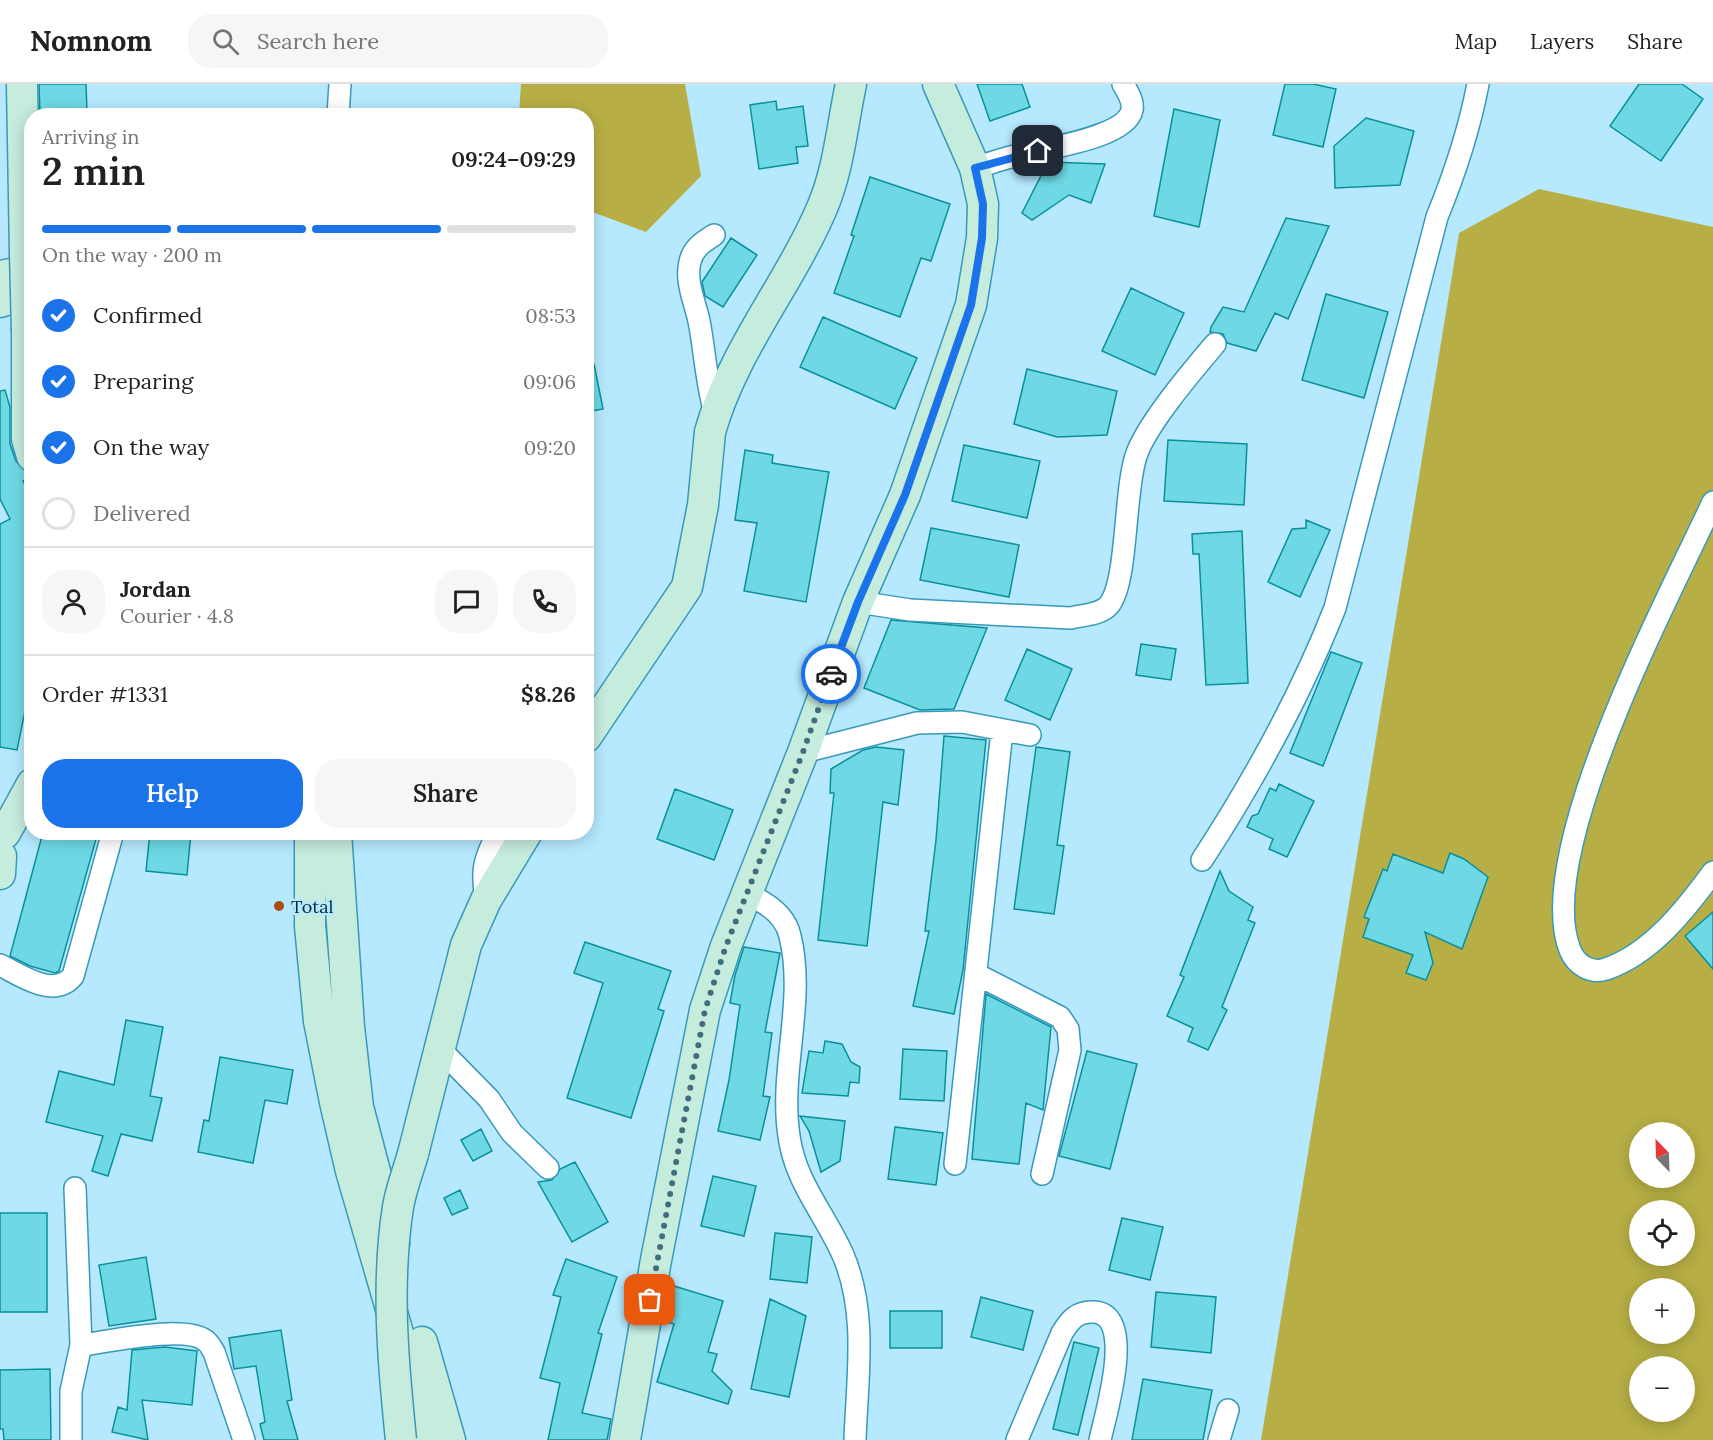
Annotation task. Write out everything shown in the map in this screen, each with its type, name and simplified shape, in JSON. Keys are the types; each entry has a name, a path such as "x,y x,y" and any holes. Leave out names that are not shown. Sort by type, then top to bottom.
{"street":[{"path":"22,84 24,140"},
{"path":"338,108 340,84"},
{"path":"594,725 687,587 696,552 710,432 715,413 734,367 793,268 823,207 839,157 851,84"},
{"path":"625,1440 656,1260 705,1010 726,946 803,752 858,602 905,495 971,305 982,238 983,204 975,168 938,84"},
{"path":"975,168 1015,155 1084,141 1118,126 1129,117 1133,109 1131,99 1123,84"},
{"path":"1202,860 1252,782 1316,657 1335,608 1437,217 1457,169 1470,128 1478,84"},
{"path":"714,235 698,246 692,255 688,278 698,320 708,391 715,413"},
{"path":"0,276 24,255"},
{"path":"0,302 24,294"},
{"path":"858,602 910,610 1070,618 1095,613 1108,606 1116,592 1128,489 1136,455 1151,426 1215,344"},
{"path":"1713,502 1632,674 1587,790 1568,855 1562,906 1564,936 1573,959 1588,970 1604,970 1629,957 1669,926 1713,872"},
{"path":"803,752 917,723 963,722 1030,735"},
{"path":"955,1164 1002,731"},
{"path":"1,849 24,801"},
{"path":"0,966 48,986 58,987 74,976 110,840"},
{"path":"310,840 312,938 320,1021 333,1090 351,1170 429,1440"},
{"path":"336,840 348,1027 358,1107 450,1440"},
{"path":"486,900 483,868 486,855 494,840"},
{"path":"401,1440 393,1353 392,1305 398,1205 466,945 486,900 522,840"},
{"path":"746,894 767,902 790,933 795,960 788,1080 788,1134 805,1188 842,1253 857,1304 859,1339 855,1440"},
{"path":"976,974 1060,1017 1068,1029 1070,1050 1042,1174"},
{"path":"438,1047 489,1099 512,1133 548,1168"},
{"path":"70,1440 71,1391 81,1345 75,1188"},
{"path":"1017,1440 1062,1334 1070,1319 1083,1311 1099,1312 1110,1321 1117,1337 1117,1358 1100,1440"},
{"path":"81,1345 176,1333 206,1340 214,1352 244,1440"},
{"path":"1219,1440 1228,1410"}],"shaded area":[{"path":"521,84 685,84 701,176 646,232 594,213 594,108 519,108"},
{"path":"1539,189 1713,227 1713,1440 1261,1440 1459,233"}],"building":[{"path":"39,84 86,84 87,108 40,108"},
{"path":"977,84 1022,84 1030,107 990,121"},
{"path":"1285,84 1313,84 1336,89 1323,147 1273,135"},
{"path":"1639,84 1682,84 1703,99 1661,161 1610,126"},
{"path":"776,101 777,110 803,106 808,146 796,147 798,163 759,169 750,105"},
{"path":"1174,109 1220,120 1199,227 1154,216"},
{"path":"1366,118 1414,131 1400,185 1335,188 1334,146"},
{"path":"1048,162 1105,164 1091,203 1069,195 1032,220 1022,213"},
{"path":"870,177 950,204 931,261 921,258 900,317 834,293 854,236 851,235"},
{"path":"1286,218 1329,226 1288,319 1275,313 1256,351 1227,343 1223,334 1210,332 1211,327 1223,307 1244,312"},
{"path":"731,238 757,255 723,307 705,296 702,282"},
{"path":"1131,288 1184,313 1155,375 1102,351"},
{"path":"1326,294 1388,312 1364,398 1302,380"},
{"path":"823,317 917,358 895,409 800,367"},
{"path":"594,364 603,409 594,411"},
{"path":"1027,369 1117,391 1107,435 1057,437 1014,424"},
{"path":"5,390 10,407 10,444 16,461 24,469 24,716 17,750 0,747 0,524 10,519 0,499 0,391"},
{"path":"1168,440 1247,444 1244,505 1164,501"},
{"path":"964,445 1040,461 1027,518 952,501"},
{"path":"745,450 773,455 772,463 829,472 806,602 744,591 757,523 735,520"},
{"path":"1306,520 1330,530 1300,597 1268,582 1292,529 1306,528"},
{"path":"931,528 1019,545 1009,597 920,580"},
{"path":"1242,531 1248,683 1206,685 1199,554 1193,554 1192,534"},
{"path":"891,620 987,628 954,709 920,710 864,688"},
{"path":"1141,644 1176,649 1171,680 1136,675"},
{"path":"1027,649 1072,669 1050,720 1005,700"},
{"path":"1331,652 1362,663 1323,766 1290,753"},
{"path":"944,736 986,740 963,970 954,1014 913,1006 929,931 925,931 936,840"},
{"path":"876,747 904,750 898,805 883,802 867,946 818,940 834,793 830,793 831,769 863,750"},
{"path":"1036,747 1070,752 1057,845 1064,846 1054,914 1014,909"},
{"path":"1279,784 1314,801 1287,857 1269,849 1273,839 1247,827 1252,816 1258,814 1270,788 1276,791"},
{"path":"675,789 733,810 714,860 657,839"},
{"path":"41,840 96,840 59,971 55,973 30,966 10,956"},
{"path":"149,840 190,840 187,875 146,871"},
{"path":"1450,853 1464,859 1488,877 1462,949 1425,932 1433,963 1426,980 1406,973 1413,955 1363,937 1369,919 1364,917 1383,869 1387,871 1393,854 1443,873"},
{"path":"1220,871 1229,891 1253,907 1248,920 1255,923 1222,1007 1227,1010 1208,1050 1188,1041 1193,1028 1167,1016 1184,977 1180,975"},
{"path":"1713,912 1713,969 1685,936"},
{"path":"585,942 671,971 658,1009 664,1011 631,1118 567,1098 603,983 574,973"},
{"path":"744,947 780,953 765,1032 772,1033 763,1096 770,1097 760,1140 718,1131 729,1080 740,1005 730,1003 735,975"},
{"path":"986,994 1051,1027 1043,1110 1026,1103 1019,1164 972,1159"},
{"path":"126,1020 163,1027 150,1096 162,1098 152,1141 121,1134 108,1176 92,1171 103,1136 46,1122 59,1071 114,1085"},
{"path":"825,1041 842,1044 851,1062 860,1067 859,1083 850,1082 848,1096 802,1093 809,1051 823,1053"},
{"path":"903,1049 947,1051 944,1101 900,1099"},
{"path":"1087,1051 1137,1064 1110,1169 1059,1156"},
{"path":"220,1057 293,1070 287,1104 265,1100 253,1163 198,1152 204,1120 209,1121"},
{"path":"800,1116 845,1121 840,1161 821,1172 809,1131"},
{"path":"895,1127 943,1133 936,1185 888,1179"},
{"path":"481,1129 492,1151 473,1161 461,1140"},
{"path":"575,1162 608,1222 572,1242 538,1182 552,1180 560,1169"},
{"path":"713,1176 756,1186 744,1236 701,1226"},
{"path":"460,1190 468,1208 452,1215 444,1198"},
{"path":"0,1213 47,1213 47,1312 0,1312"},
{"path":"1122,1218 1163,1227 1150,1280 1109,1270"},
{"path":"775,1233 812,1237 807,1283 770,1279"},
{"path":"146,1257 156,1319 109,1326 99,1265"},
{"path":"566,1259 617,1277 598,1333 602,1334 582,1413 611,1419 607,1440 548,1440 560,1383 540,1378 561,1297 553,1295"},
{"path":"674,1286 723,1301 708,1352 717,1354 712,1371 732,1391 728,1404 657,1382 674,1324 664,1321"},
{"path":"1156,1292 1216,1297 1211,1353 1151,1347"},
{"path":"981,1297 1033,1311 1023,1350 971,1337"},
{"path":"770,1299 806,1316 789,1397 751,1389"},
{"path":"890,1311 942,1311 942,1348 890,1348"},
{"path":"281,1330 292,1400 287,1401 298,1440 264,1440 260,1424 265,1422 256,1366 234,1369 229,1338"},
{"path":"1074,1342 1099,1348 1078,1435 1053,1429"},
{"path":"165,1347 197,1351 192,1405 142,1400 148,1440 112,1432 118,1407 127,1410 132,1350"},
{"path":"50,1369 51,1440 4,1440 3,1429 0,1429 0,1370"},
{"path":"1143,1379 1212,1390 1203,1440 1132,1440"}],"way so far":[{"path":"650,1300 705,1010 726,946 803,752 831,674"}],"place":[{"name":"Total","path":"279,906"}],"route":[{"path":"831,674 858,602 905,495 971,305 982,238 983,204 975,168 1015,155 1038,151"}]}
